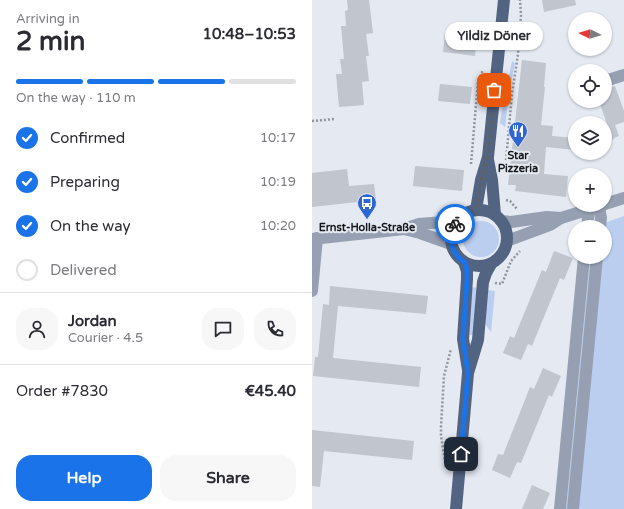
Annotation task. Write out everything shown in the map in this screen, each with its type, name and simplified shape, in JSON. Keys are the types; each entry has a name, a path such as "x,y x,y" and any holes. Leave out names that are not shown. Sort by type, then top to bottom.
{"main road":[{"path":"476,210 481,180 488,157 504,0"},
{"path":"488,157 493,197 498,218"},
{"path":"476,210 489,212 498,218 505,227 507,241 506,248 497,260 491,264 480,267 469,265 458,258 451,244 452,232 457,221 469,212 476,210"},
{"path":"464,262 467,279 463,339 468,373"},
{"path":"456,509 468,373 478,340 484,282 486,273 491,264"}],"street":[{"path":"612,79 624,75"},
{"path":"612,202 624,198"},
{"path":"507,241 550,225 561,218 580,212"},
{"path":"498,218 510,222 547,217 561,218"},
{"path":"312,291 314,239 404,229 419,224 457,221"},
{"path":"404,229 451,244"},
{"path":"560,509 583,264"},
{"path":"573,509 596,264"}],"path":[{"path":"504,176 512,94 518,54 521,15 520,0"},
{"path":"471,166 478,81 484,67"},
{"path":"312,122 335,119"},
{"path":"493,197 510,201 517,208 521,221"},
{"path":"484,282 502,284 512,261 524,247 523,235"},
{"path":"446,473 441,426 444,376 451,347"}],"shaded area":[{"path":"512,61 515,63 508,100 505,127 500,123"},
{"path":"624,216 624,509 566,509 589,264 612,264 612,220"},
{"path":"485,221 494,226 498,232 498,246 494,252 485,257 477,257 468,252 464,246 463,235 468,226 474,222"},
{"path":"471,287 479,288 473,335 469,335"},
{"path":"487,290 495,291 491,332 485,324"}],"building":[{"path":"347,0 369,0 373,33 366,34 369,56 366,56 369,81 362,82 364,105 339,107 336,74 342,74 340,59 344,59 341,26 346,26 345,11 348,10"},
{"path":"542,0 575,0 576,5 544,12"},
{"path":"445,35 477,39 475,56 443,52"},
{"path":"522,60 546,63 541,125 553,126 552,136 568,137 568,149 546,147 544,174 568,176 566,197 515,191 516,185 508,185"},
{"path":"440,84 472,87 470,104 438,101"},
{"path":"615,86 624,111 624,122 615,125 619,136 612,140 612,116 604,116 601,108 612,108 612,87"},
{"path":"415,166 464,170 462,191 413,186"},
{"path":"347,169 349,186 374,184 376,200 312,207 312,173"},
{"path":"554,251 568,256 568,264 571,264 564,280 560,278 532,346 528,344 521,360 503,353 510,336 514,338 542,270 546,272"},
{"path":"330,286 428,296 426,314 338,306 333,358 421,367 419,387 313,376 315,357 318,357 323,304 329,305"},
{"path":"543,368 561,376 552,397 549,395 521,463 517,462 510,478 492,470 498,454 503,455 530,387 534,389"},
{"path":"312,430 414,441 412,460 324,451 320,487 312,486"},
{"path":"532,485 550,493 543,509 522,509"}],"way so far":[{"path":"455,224 469,212 476,210 481,180 488,157 494,90"}],"place":[{"name":"Yildiz Döner","path":"494,90"},
{"name":"Star Pizzeria","path":"518,148"},
{"name":"Ernst-Holla-Straße","path":"367,220"}],"route":[{"path":"455,224 452,232 451,244 458,258 464,262 467,279 463,339 468,373 461,454"}]}
